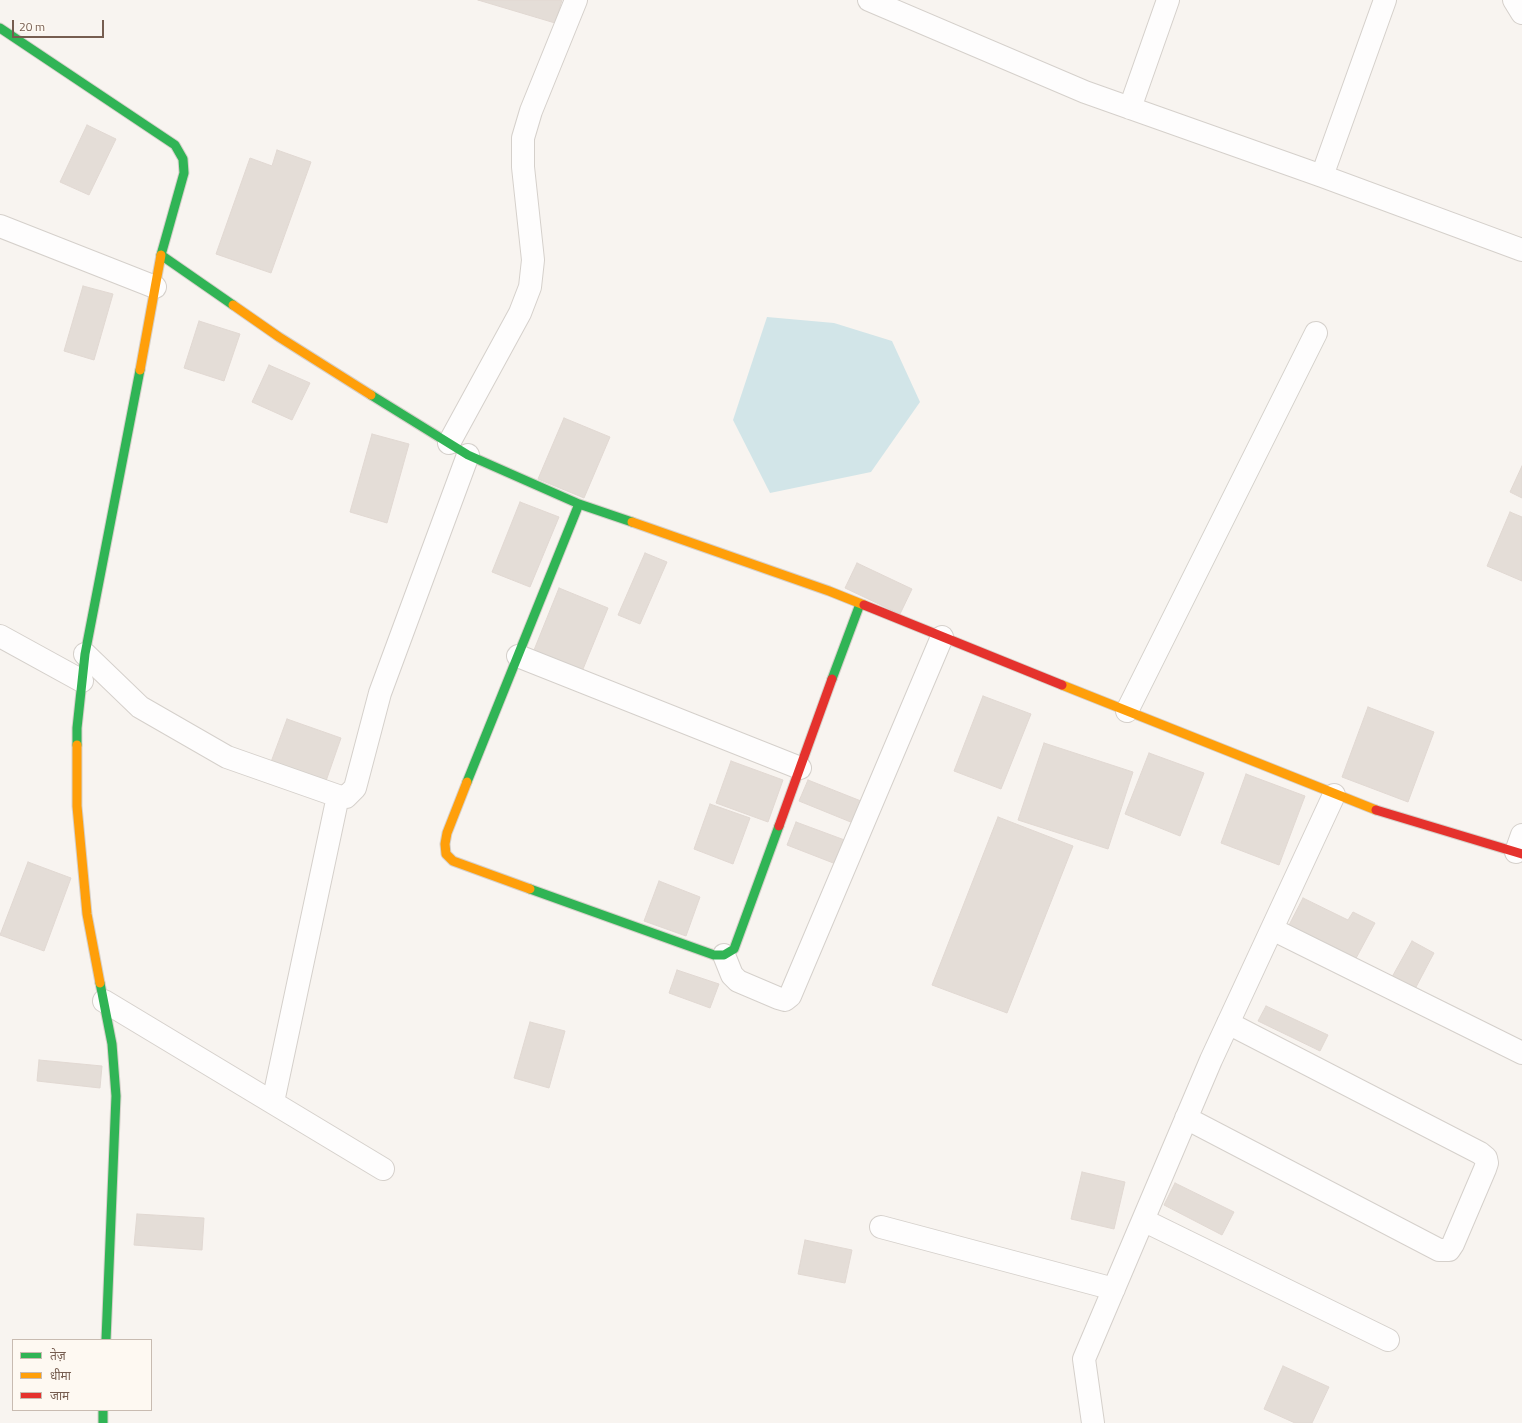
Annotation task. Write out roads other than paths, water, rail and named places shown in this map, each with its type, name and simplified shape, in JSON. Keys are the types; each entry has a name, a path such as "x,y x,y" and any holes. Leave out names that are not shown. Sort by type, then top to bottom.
{"street":[{"path":"449,443 520,313 530,286 533,260 523,167 523,138 531,111 576,0"},
{"path":"869,0 1085,92 1322,176 1522,250"},
{"path":"1130,108 1168,0"},
{"path":"1322,176 1385,0"},
{"path":"1514,0 1522,13"},
{"path":"0,28 175,145 183,159 184,173 161,255 122,470 85,654 77,728 77,806 87,914 112,1044 116,1096 106,1339"},
{"path":"0,226 156,287"},
{"path":"161,255 279,337 468,455 579,504 829,591 1127,712 1372,809 1520,847"},
{"path":"1127,712 1316,333"},
{"path":"85,654 140,707 227,757 338,796 346,797 355,788 380,693 468,455"},
{"path":"579,504 447,833 445,844 446,854 453,861 706,953 724,955 734,949 860,604"},
{"path":"0,636 82,680"},
{"path":"724,955 732,975 738,981 778,998 785,1000 790,996 942,637"},
{"path":"518,656 800,768"},
{"path":"1094,1423 1084,1359 1228,1023 1334,795"},
{"path":"273,1102 338,796"},
{"path":"1272,928 1522,1053"},
{"path":"104,1001 383,1169"},
{"path":"1186,1118 1439,1250 1449,1250 1453,1244 1485,1169 1487,1163 1486,1158 1480,1153 1228,1023"},
{"path":"1143,1220 1388,1340"},
{"path":"881,1227 1114,1289"},
{"path":"103,1411 103,1423"}]}
